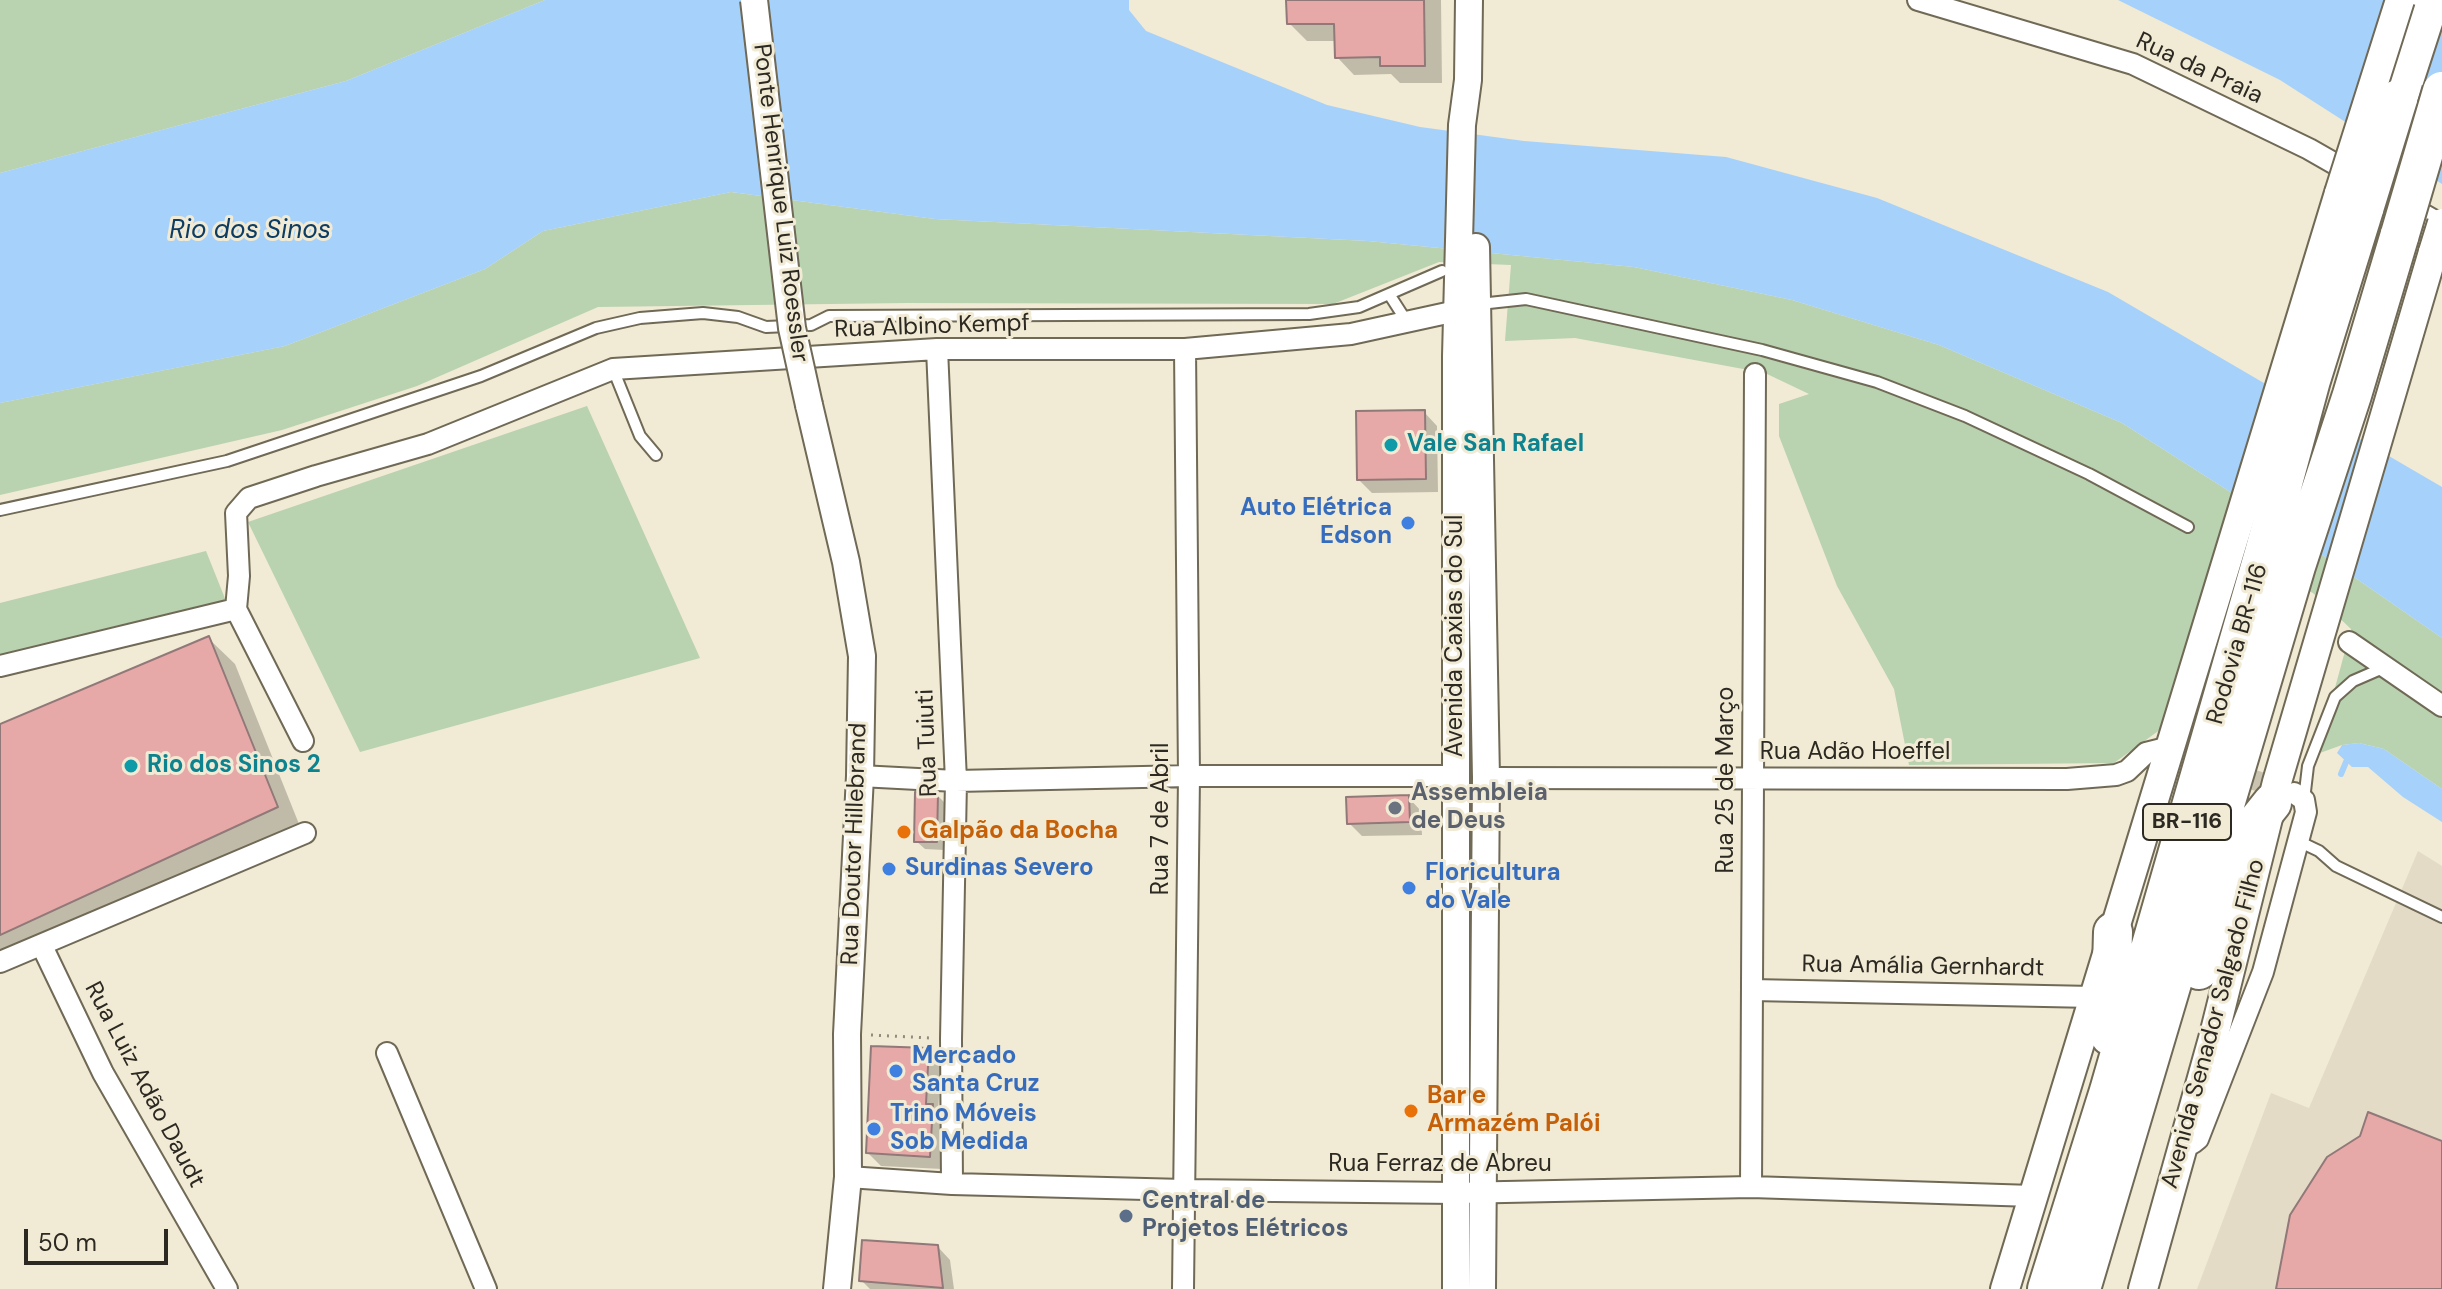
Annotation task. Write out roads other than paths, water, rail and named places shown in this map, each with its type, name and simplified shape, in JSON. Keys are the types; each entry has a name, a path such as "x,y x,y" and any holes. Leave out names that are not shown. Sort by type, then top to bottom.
{"highway":[{"name":"Rodovia BR-116","path":"2081,1289 2123,1096 2280,560 2311,380 2352,200 2430,0"},
{"name":"Rodovia BR-116","path":"2280,560 2370,398 2400,234 2442,91"},
{"path":"2113,932 2123,1096 2161,1073 2252,828 2290,799"},
{"name":"Rodovia BR-116","path":"2047,1289 2123,1096"}],"main road":[{"path":"2005,1289 2292,348 2352,200 2400,0"},
{"name":"Avenida Senador Salgado Filho","path":"2143,1289 2181,1152 2290,799 2284,758 2346,543 2370,398 2439,233"}],"street":[{"name":"Ponte Henrique Luiz Roessler","path":"754,0 792,328 809,405"},
{"name":"Avenida Caxias do Sul","path":"1456,1289 1469,1193 1486,778 1468,309 1459,263 1468,124 1469,0"},
{"name":"Rua da Praia","path":"1918,0 2133,64 2309,149 2439,233"},
{"name":"Avenida Caxias do Sul","path":"1468,309 1456,776 1469,1193 1482,1289"},
{"name":"Rua Albino Kempf","path":"236,609 239,576 236,513 249,498 428,444 613,369 937,349 1185,349 1351,334 1468,309"},
{"name":"Rua Tuiuti","path":"937,349 956,781 951,1039 952,1184"},
{"name":"Rua 7 de Abril","path":"1183,1289 1189,776 1185,349"},
{"name":"Rua 25 de Março","path":"1751,1187 1755,374"},
{"name":"Rua Doutor Hillebrand","path":"809,405 846,562 862,656 860,776 847,1034 848,1177 837,1289"},
{"path":"0,666 236,609 303,741"},
{"path":"2349,642 2442,706"},
{"name":"Rua Adão Hoeffel","path":"1486,778 2067,779 2116,775 2127,771 2146,753 2162,749"},
{"path":"860,776 956,781 1189,776 1456,776"},
{"path":"2181,1152 2198,1139 2263,972 2306,812 2290,799"},
{"path":"0,962 305,833"},
{"name":"Rua Luiz Adão Daudt","path":"42,946 103,1073 227,1289"},
{"name":"Rua Amália Gernhardt","path":"1752,990 2093,997"},
{"path":"387,1053 486,1289"},
{"name":"Rua Ferraz de Abreu","path":"848,1177 952,1184 1184,1190 1469,1193 1751,1187 2033,1196"}],"lane":[{"path":"0,510 227,461 481,376 596,328 640,318 703,313 738,317 766,327 811,325 829,316 1309,314 1359,307 1459,263"},
{"path":"1389,294 1407,322"},
{"path":"1468,309 1526,299 1762,350 1877,382 1965,416 2089,474 2188,527"},
{"path":"1755,374 1762,350"},
{"path":"613,369 640,436 656,455"},
{"path":"2290,799 2308,766 2335,697 2353,681 2383,668"},
{"path":"2298,841 2319,851 2336,866 2442,917"}],"water":[{"name":"Rio dos Sinos","path":"545,0 1129,0 1129,10 1146,31 1327,105 1420,127 1524,141 1726,157 1877,198 2108,292 2442,487 2442,638 2243,500 2122,423 1939,345 1792,300 1634,267 1368,241 935,219 731,192 543,231 485,269 285,346 0,403 0,173 346,81"},
{"path":"2118,0 2442,0 2442,184 2280,80"},
{"path":"2359,743 2384,749 2442,789 2442,822 2403,797 2368,767 2352,767 2337,753 2342,745"}],"waterway":[{"path":"2341,774 2349,755"}],"tunnel":[{"path":"2162,749 2287,791"}],"place":[{"name":"Vale San Rafael","path":"1391,445"},
{"name":"Auto Elétrica Edson","path":"1408,523"},
{"name":"Rio dos Sinos 2","path":"131,766"},
{"name":"Assembleia de Deus","path":"1395,808"},
{"name":"Galpão da Bocha","path":"904,832"},
{"name":"Surdinas Severo","path":"889,869"},
{"name":"Floricultura do Vale","path":"1409,888"},
{"name":"Mercado Santa Cruz","path":"896,1071"},
{"name":"Bar e Armazém Palói","path":"1411,1111"},
{"name":"Trino Móveis Sob Medida","path":"874,1129"},
{"name":"Central de Projetos Elétricos","path":"1126,1216"}]}
